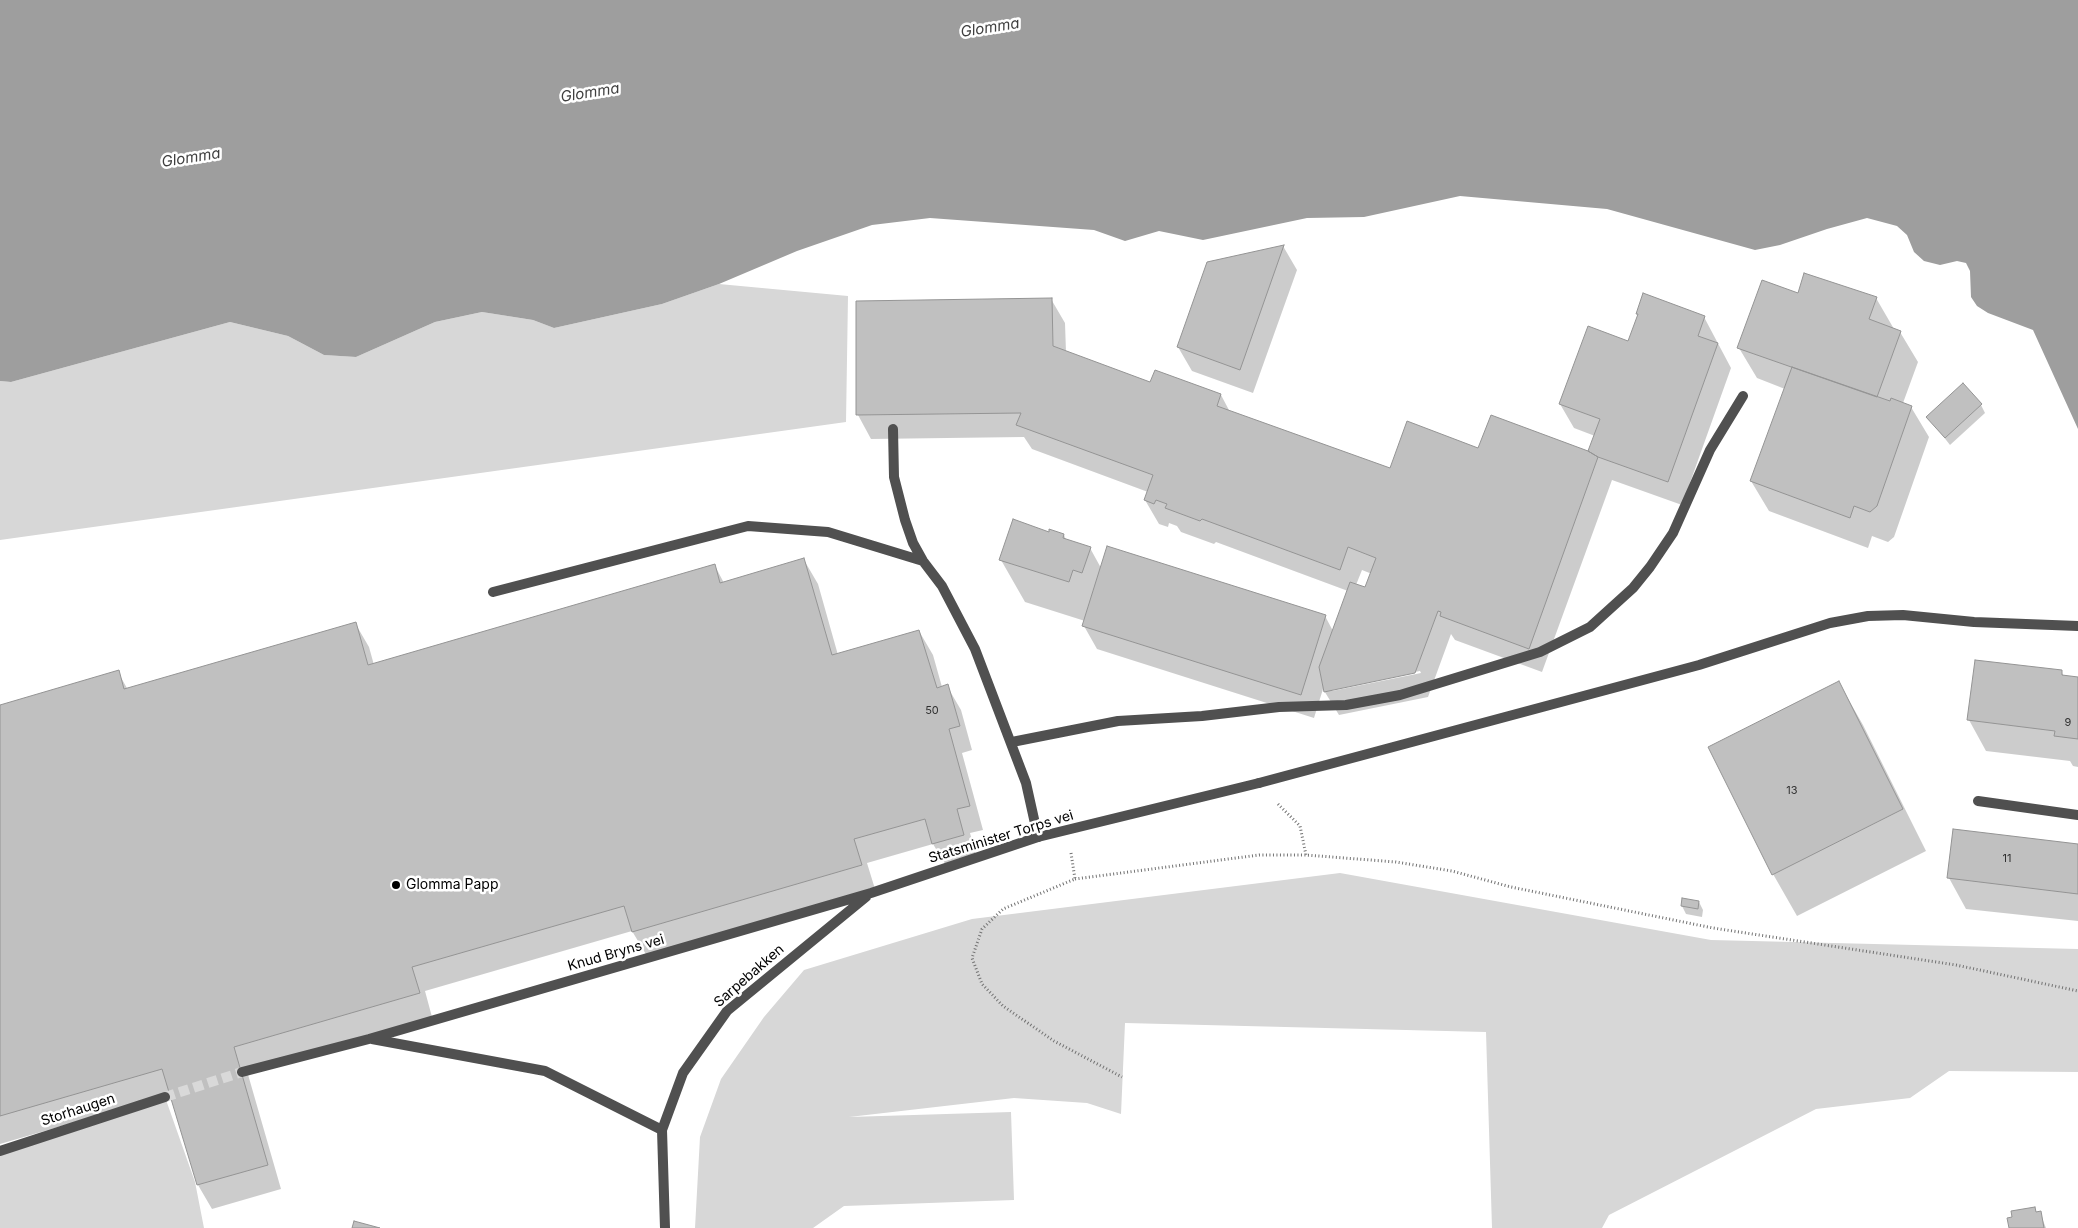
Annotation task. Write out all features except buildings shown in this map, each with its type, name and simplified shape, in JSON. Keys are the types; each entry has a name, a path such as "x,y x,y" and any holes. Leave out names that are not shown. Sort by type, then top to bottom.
{"street":[{"path":"1012,742 1118,721 1202,716 1279,707 1346,705 1400,696 1540,652 1590,627 1632,588 1650,567 1673,533 1710,450 1743,396"},
{"path":"893,429 894,477 913,543 923,561 942,586 964,626 1012,742 1026,783 1038,837"},
{"path":"493,592 748,526 828,532 923,561"},
{"name":"Statsminister Torps vei","path":"871,893 1038,837 1258,783 1699,665 1830,623 1868,616 1903,615 1974,622 2078,626"},
{"path":"1978,801 2078,815"},
{"name":"Knud Bryns vei","path":"370,1039 871,893"},
{"name":"Sarpebakken","path":"665,1228 662,1130 683,1072 727,1011 871,893"},
{"path":"242,1072 370,1039 544,1071 662,1130"},
{"name":"Storhaugen","path":"0,1150 165,1097"}],"path":[{"path":"1258,783 1300,826 1306,855"},
{"path":"1068,830 1075,879"},
{"path":"1122,1077 1054,1041 1003,1006 982,984 972,958 982,929 1003,909 1075,879 1259,855 1306,855 1396,862 1452,871 1511,887 1714,928 1956,965 2078,991"}],"shaded area":[{"path":"719,284 848,296 846,422 0,540 0,381 11,382 230,322 288,336 324,355 356,357 435,322 482,312 533,320 554,328 662,304"},
{"path":"1340,873 1711,940 2078,949 2078,1072 1949,1071 1910,1098 1816,1109 1609,1215 1602,1228 1492,1228 1486,1032 1125,1023 1121,1114 1087,1103 1014,1098 849,1117 1011,1112 1014,1200 844,1206 813,1228 695,1228 700,1137 721,1079 764,1017 804,970 972,919"},
{"path":"165,1097 195,1182 204,1228 0,1228 0,1151"}],"water":[{"name":"Glomma","path":"0,0 2078,0 2078,429 2033,330 1988,313 1977,306 1971,297 1970,271 1966,263 1957,261 1940,265 1924,261 1914,252 1907,235 1897,226 1867,218 1780,245 1755,250 1607,209 1460,196 1364,217 1307,218 1203,240 1159,231 1125,241 1094,230 930,218 872,225 797,251 719,284 662,304 554,328 533,320 482,312 435,322 356,357 324,355 288,336 230,322 11,382 0,381"}],"tunnel":[{"path":"165,1097 242,1072"}],"place":[{"name":"Glomma Papp","path":"396,885"}]}
